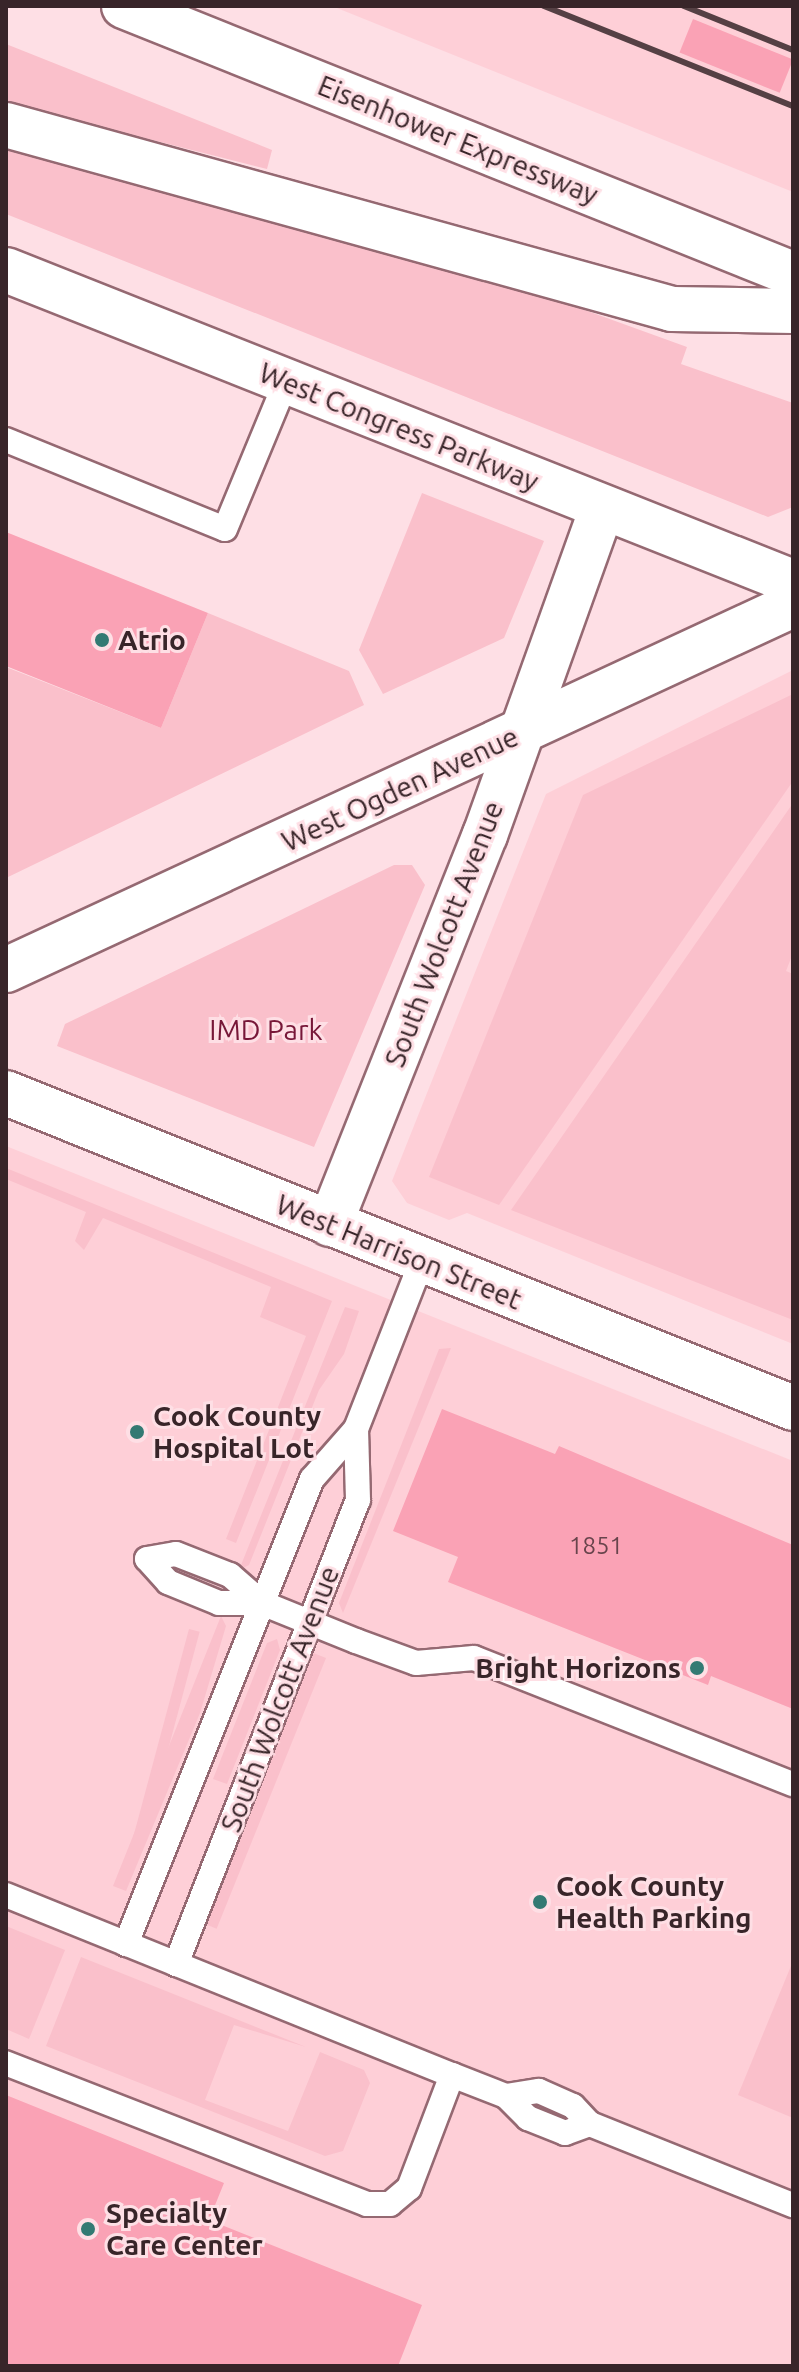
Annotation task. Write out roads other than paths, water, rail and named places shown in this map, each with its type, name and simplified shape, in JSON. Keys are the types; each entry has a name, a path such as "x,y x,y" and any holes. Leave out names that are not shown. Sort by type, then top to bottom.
{"main road":[{"name":"Eisenhower Expressway","path":"124,6 793,274"},
{"path":"6,125 672,309 793,311"},
{"name":"West Congress Parkway","path":"6,270 793,582"},
{"name":"South Wolcott Avenue","path":"330,1224 520,734 602,508"},
{"name":"West Ogden Avenue","path":"6,970 793,605"},
{"name":"West Harrison Street","path":"6,1093 793,1408"}],"lane":[{"path":"6,440 225,529 286,382"},
{"name":"South Wolcott Avenue","path":"126,1944 312,1479 356,1429 422,1261"},
{"name":"South Wolcott Avenue","path":"176,1964 358,1500 356,1429"},
{"path":"262,1603 416,1663 474,1658 793,1784"},
{"path":"6,1895 506,2096 539,2091 573,2106 590,2124 793,2205"},
{"path":"6,2063 367,2204 390,2204 409,2188 452,2075"}],"railway":[{"path":"544,6 793,106"},
{"path":"684,6 793,50"}],"place":[{"name":"Atrio","path":"102,640"},
{"name":"Cook County Hospital Lot","path":"137,1432"},
{"name":"Bright Horizons","path":"697,1668"},
{"name":"Cook County Health Parking","path":"540,1902"},
{"name":"Specialty Care Center","path":"88,2229"}],"park label":[{"name":"IMD Park","path":"266,1030"}]}
